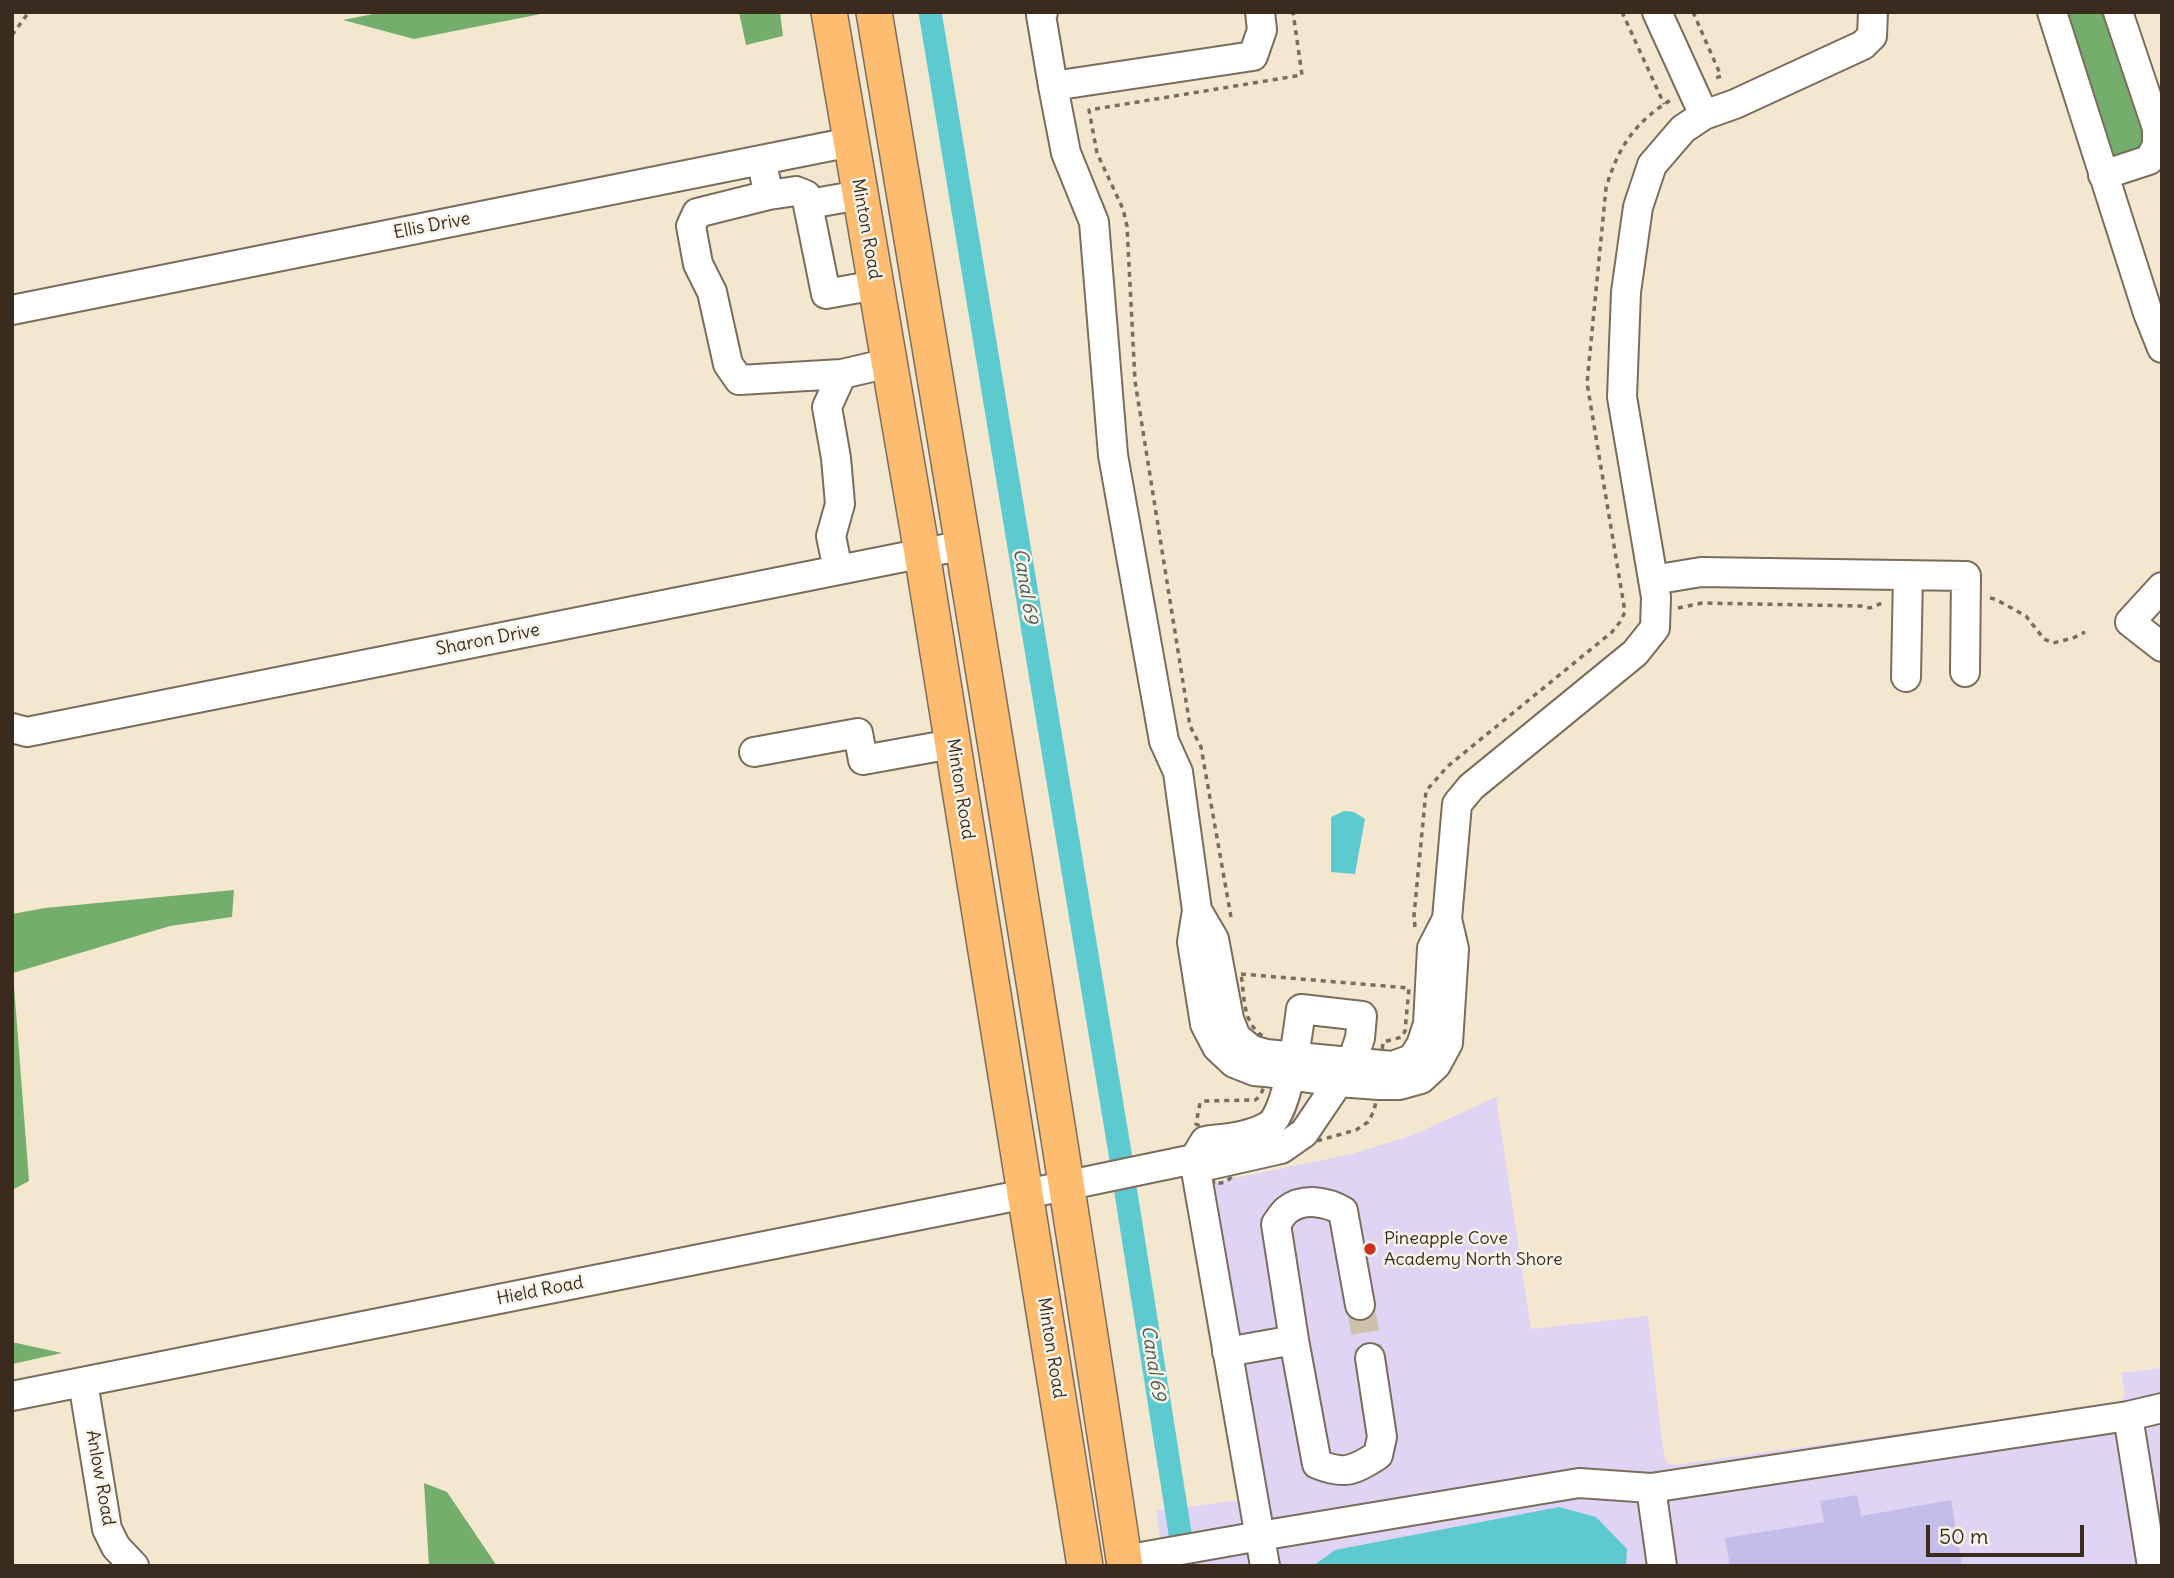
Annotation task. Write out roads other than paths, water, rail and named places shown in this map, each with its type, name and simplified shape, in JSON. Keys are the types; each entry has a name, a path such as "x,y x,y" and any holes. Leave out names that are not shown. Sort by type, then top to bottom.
{"main road":[{"name":"Minton Road","path":"829,12 922,553 1085,1566"},
{"path":"874,12 1068,1186 1125,1563"},
{"path":"1061,1417 1084,1460 1094,1520 1125,1563"}],"street":[{"path":"1043,12 1041,15 1066,153 1094,222 1113,455 1164,741 1178,772 1197,910 1214,939 1207,962 1236,1037 1252,1050 1292,1066 1345,1072 1399,1085 1420,1079 1436,1065 1448,1043 1441,975 1454,949 1447,919 1457,804 1471,787 1635,653 1655,628 1653,580 1622,397 1626,292 1638,207 1652,164 1684,129 1704,115 1735,104 1863,45 1872,36 1873,12"},
{"path":"1053,86 1253,56 1262,30 1260,12"},
{"path":"2052,12 2148,313 2162,348"},
{"path":"2103,175 2149,160 2157,146 2157,128 2118,12"},
{"path":"1667,15 1704,115"},
{"name":"Ellis Drive","path":"12,310 851,142"},
{"path":"761,160 769,195"},
{"path":"876,285 826,294 809,204 806,195 796,191 697,213 691,226 698,264 712,292 727,364 739,380 842,374 889,363"},
{"path":"809,204 860,195"},
{"path":"827,407 842,374"},
{"path":"803,376 827,407 836,458 840,504 831,536 838,570"},
{"name":"Sharon Drive","path":"12,728 27,732 964,545"},
{"path":"1653,580 1701,572 1907,587 1966,576 1965,672"},
{"path":"1906,677 1907,587"},
{"path":"2162,587 2130,622 2162,647"},
{"path":"754,752 858,733 863,760 952,744"},
{"path":"1194,1159 1210,1165 1281,1149 1304,1133 1345,1072 1360,1038 1362,1016 1301,1009 1292,1066 1278,1117 1269,1126 1251,1133 1206,1142 1194,1159 1265,1566"},
{"name":"Hield Road","path":"12,1396 1194,1159"},
{"path":"1360,1306 1343,1211 1329,1203 1307,1202 1287,1210 1276,1224 1317,1464 1335,1471 1360,1467 1378,1455 1382,1437 1370,1358"},
{"path":"1227,1352 1294,1340"},
{"name":"Anlow Road","path":"83,1382 107,1529 116,1547 134,1566"},
{"path":"1125,1563 1260,1536 1578,1483 1651,1488 2128,1416 2162,1408"},
{"path":"2128,1416 2152,1566"},
{"path":"1651,1488 1662,1566"}],"water":[{"path":"1344,811 1354,812 1365,819 1355,874 1331,872 1331,817"},
{"path":"1559,1507 1596,1517 1627,1549 1626,1566 1313,1566 1335,1550"}],"waterway":[{"name":"Canal 69","path":"930,12 1121,1159"},
{"name":"Canal 69","path":"1126,1193 1180,1533"}],"tunnel":[{"path":"1360,1305 1370,1358"}],"place":[{"name":"Pineapple Cove Academy North Shore","path":"1370,1249"}]}
